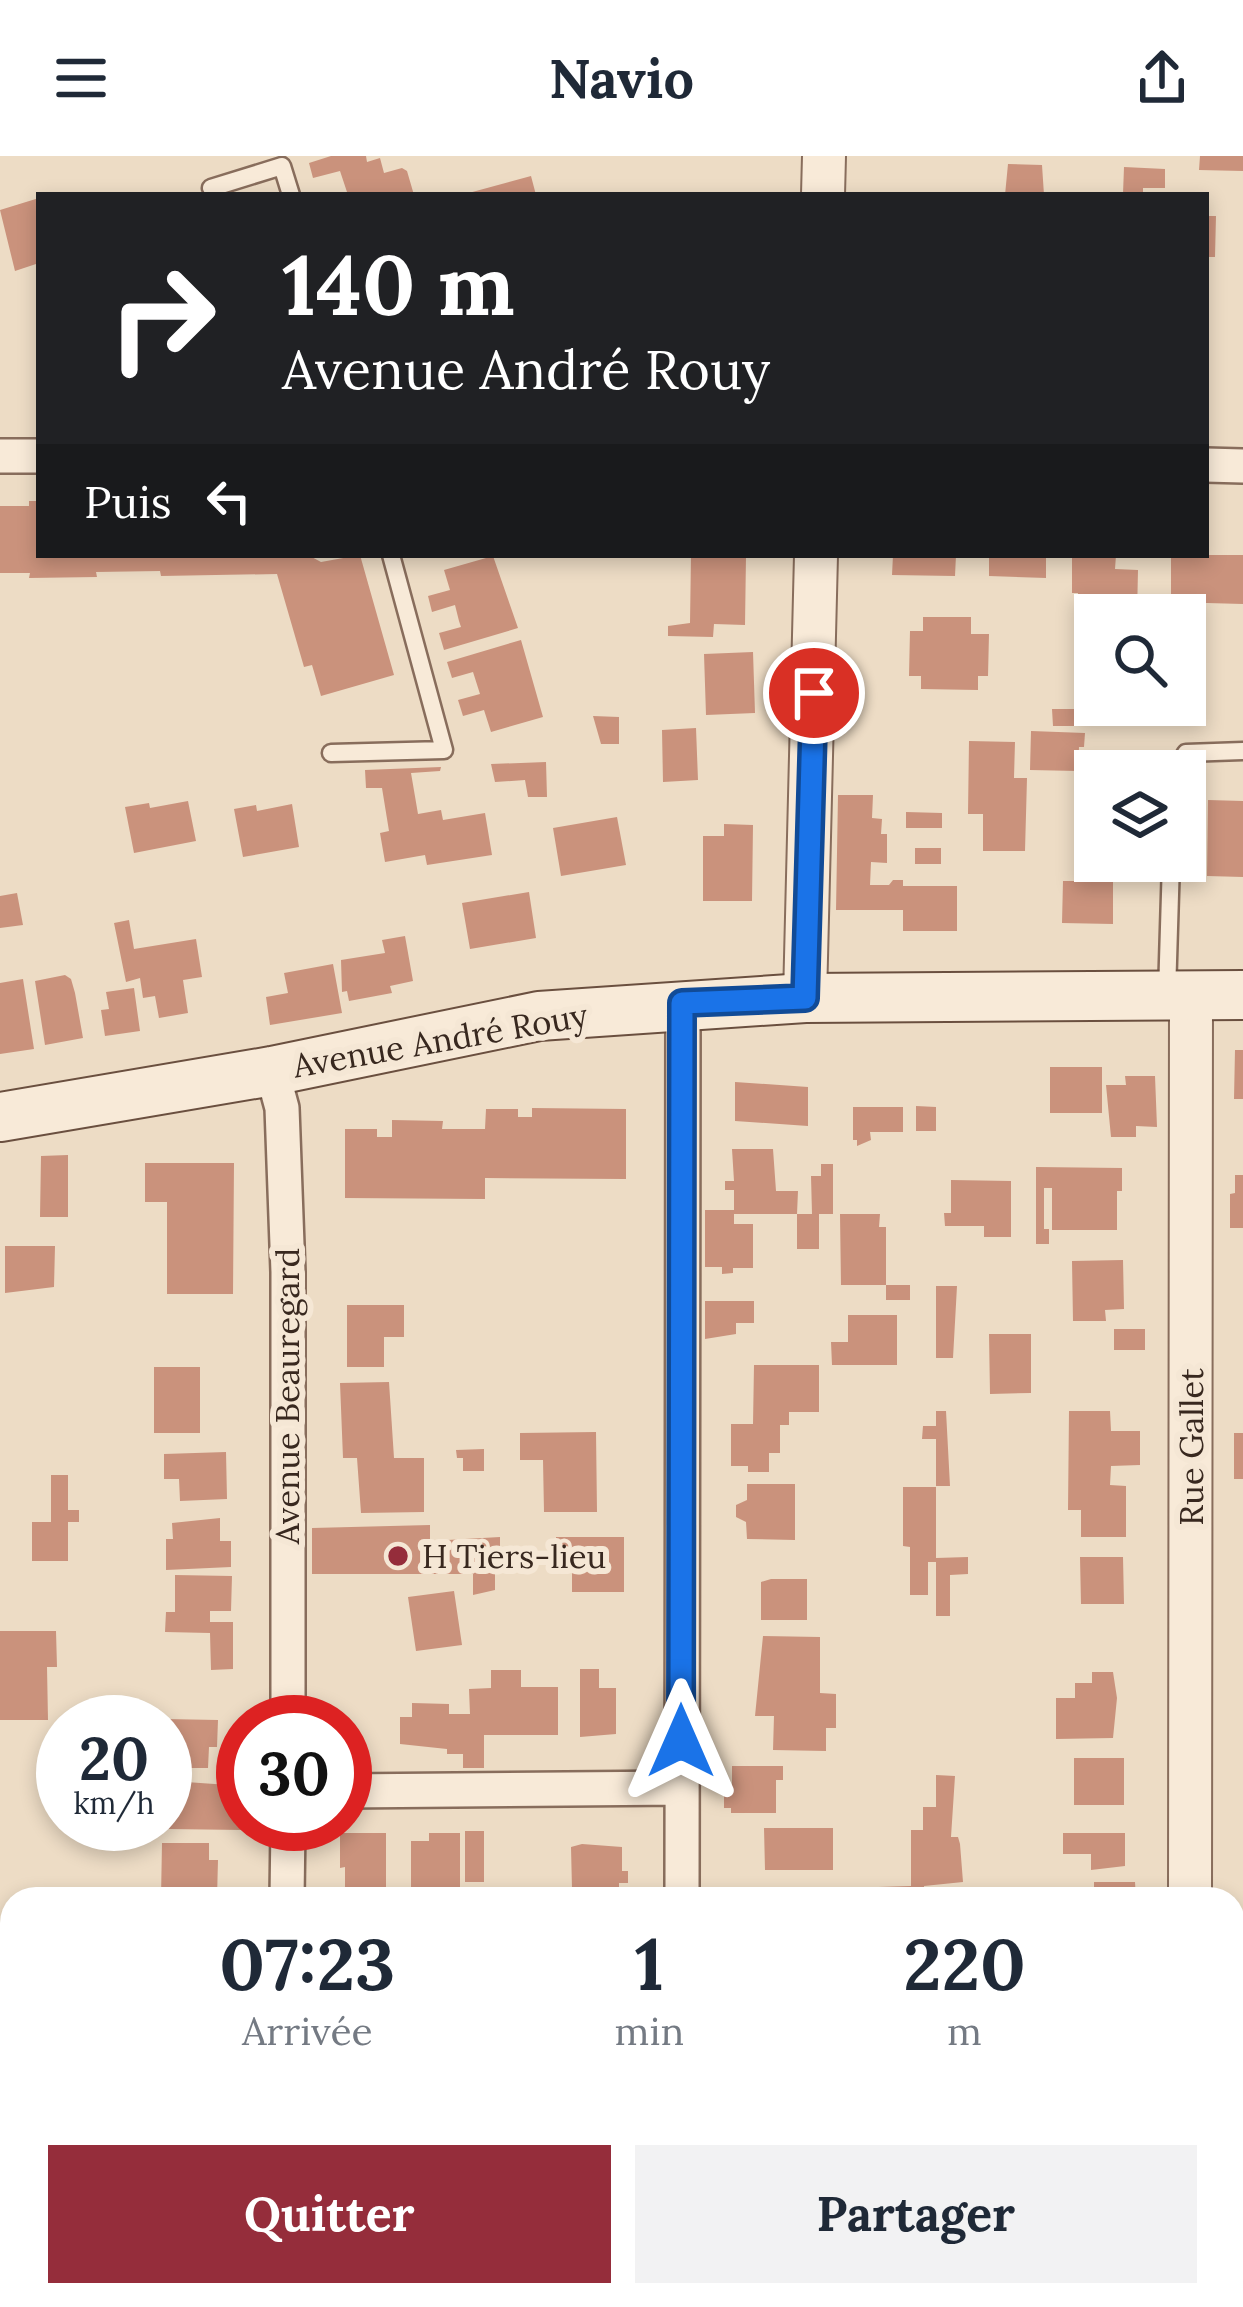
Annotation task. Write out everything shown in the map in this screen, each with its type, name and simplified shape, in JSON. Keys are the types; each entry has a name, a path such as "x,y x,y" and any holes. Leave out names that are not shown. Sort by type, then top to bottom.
{"main road":[{"name":"Avenue André Rouy","path":"0,1117 272,1071 539,1016 805,998 1243,995"}],"street":[{"path":"823,192 824,156"},
{"path":"0,456 36,456"},
{"path":"1209,466 1243,466"},
{"path":"805,998 816,558"},
{"name":"Rue Gallet","path":"1179,995 1190,1887"},
{"path":"682,1003 682,1887"},
{"name":"Avenue Beauregard","path":"272,1071 282,1108 288,1272 288,1695"},
{"path":"372,1791 681,1788"},
{"path":"287,1887 288,1851"}],"lane":[{"path":"211,188 282,166 289,192"},
{"path":"331,753 444,750 393,558"},
{"path":"1206,753 1243,752"},
{"path":"1173,882 1179,995"}],"building":[{"path":"331,156 366,156 367,162 380,158 384,173 407,171 413,192 347,192 340,171 313,178 309,163"},
{"path":"1200,156 1243,156 1243,171 1199,170"},
{"path":"1008,164 1042,165 1044,192 1005,192"},
{"path":"1124,167 1165,169 1165,188 1123,192"},
{"path":"531,176 535,192 472,192"},
{"path":"36,199 36,264 15,271 0,210"},
{"path":"1209,216 1216,216 1215,257 1209,257"},
{"path":"29,501 36,501 36,558 314,558 321,562 361,558 394,675 321,696 312,665 304,667 277,574 96,572 97,577 29,578 30,573 0,573 0,506 29,506"},
{"path":"1243,555 1243,604 1206,603 1206,594 1171,594 1171,558"},
{"path":"494,558 518,628 444,650 439,633 461,627 455,605 432,612 428,596 450,590 444,570"},
{"path":"691,558 746,558 745,625 714,624 713,637 668,636 668,626 690,623"},
{"path":"893,558 956,558 955,576 892,575"},
{"path":"989,558 1046,558 1046,578 989,576"},
{"path":"1072,558 1116,558 1115,569 1138,570 1137,594 1072,593"},
{"path":"923,617 971,617 971,634 989,634 988,676 978,676 978,690 921,689 921,676 909,676 910,631 923,631"},
{"path":"521,640 543,717 491,732 484,710 463,716 458,700 480,694 473,672 452,678 447,662"},
{"path":"753,652 755,713 706,715 704,654"},
{"path":"1052,709 1074,709 1074,726 1053,726"},
{"path":"593,716 619,717 619,744 601,744"},
{"path":"696,728 698,780 663,782 662,730"},
{"path":"1031,731 1085,733 1084,747 1074,750 1074,771 1030,770"},
{"path":"969,741 1015,742 1014,778 1027,778 1025,851 983,851 983,814 968,814"},
{"path":"546,762 547,797 528,797 525,780 495,782 491,764"},
{"path":"441,767 440,771 411,773 418,814 441,810 443,820 485,813 492,855 427,865 425,855 385,862 380,833 389,831 382,788 366,788 365,770"},
{"path":"838,795 873,795 872,818 882,819 887,863 871,862 870,885 903,880 903,886 957,886 957,931 903,931 903,910 836,910"},
{"path":"1208,800 1243,801 1243,877 1207,876"},
{"path":"188,801 196,841 134,853 125,807"},
{"path":"292,804 299,847 243,857 234,809 256,805 257,811"},
{"path":"906,812 942,813 942,828 906,828"},
{"path":"617,817 626,865 561,876 553,828"},
{"path":"724,824 753,825 752,901 703,901 703,836 724,836"},
{"path":"915,848 941,848 941,864 915,864"},
{"path":"1063,881 1113,882 1113,924 1062,923"},
{"path":"529,892 536,938 470,949 462,903"},
{"path":"17,893 23,925 0,928 0,896"},
{"path":"129,920 134,949 196,939 202,977 183,980 188,1013 159,1018 155,996 143,998 140,978 126,982 114,923"},
{"path":"405,936 413,981 390,986 392,993 349,1001 347,991 342,992 341,960 385,953 382,940"},
{"path":"333,964 342,1013 270,1025 266,997 288,993 284,973"},
{"path":"65,975 75,993 83,1038 45,1045 35,981"},
{"path":"23,979 34,1049 0,1054 0,983"},
{"path":"134,988 140,1031 105,1036 101,1010 109,1009 106,992"},
{"path":"1235,1050 1243,1050 1243,1099 1234,1099"},
{"path":"1050,1067 1102,1067 1102,1113 1050,1113"},
{"path":"1125,1076 1155,1076 1157,1127 1136,1126 1136,1137 1111,1137 1106,1085 1126,1085"},
{"path":"735,1082 808,1087 808,1126 735,1121"},
{"path":"916,1106 936,1107 936,1131 916,1131"},
{"path":"853,1107 903,1107 903,1132 870,1132 871,1140 857,1146"},
{"path":"532,1108 626,1109 626,1179 485,1178 485,1199 345,1198 345,1129 377,1129 377,1137 392,1137 392,1120 443,1121 442,1129 485,1129 486,1109 518,1109 518,1117 532,1117"},
{"path":"732,1149 773,1149 776,1191 798,1191 797,1214 734,1214 734,1224 753,1224 753,1268 733,1268 733,1273 722,1274 722,1267 705,1267 705,1210 734,1210 734,1190 725,1190 725,1181 734,1181"},
{"path":"68,1155 68,1217 40,1217 41,1156"},
{"path":"145,1163 234,1163 233,1294 167,1294 167,1202 145,1202"},
{"path":"821,1164 833,1164 833,1214 819,1214 819,1249 797,1249 797,1214 812,1214 811,1176 821,1176"},
{"path":"1036,1167 1122,1168 1117,1230 1052,1230 1052,1188 1044,1188 1044,1229 1049,1229 1049,1244 1036,1244"},
{"path":"1235,1175 1243,1175 1243,1228 1230,1228"},
{"path":"951,1180 1011,1181 1011,1237 984,1237 984,1226 945,1226 944,1213 951,1213"},
{"path":"840,1214 880,1214 879,1227 886,1227 886,1285 841,1285"},
{"path":"5,1246 55,1246 54,1287 5,1293"},
{"path":"1123,1260 1124,1309 1105,1310 1106,1321 1073,1321 1072,1261"},
{"path":"886,1285 910,1285 910,1300 886,1300"},
{"path":"936,1286 957,1286 953,1358 936,1358"},
{"path":"705,1301 754,1301 754,1323 736,1323 736,1334 705,1339"},
{"path":"347,1305 404,1305 404,1337 384,1337 384,1367 347,1367"},
{"path":"848,1315 897,1315 897,1365 832,1365 831,1342 848,1342"},
{"path":"1114,1329 1145,1329 1145,1350 1114,1350"},
{"path":"989,1334 1031,1334 1031,1393 990,1394"},
{"path":"754,1365 819,1365 819,1412 789,1412 789,1425 780,1425 780,1453 769,1453 769,1472 731,1466 731,1424 753,1424"},
{"path":"154,1367 200,1367 200,1433 154,1433"},
{"path":"389,1382 394,1458 424,1458 424,1512 361,1513 357,1458 343,1458 340,1383"},
{"path":"936,1411 946,1411 950,1486 936,1486 936,1439 922,1439 923,1426 936,1426"},
{"path":"1069,1411 1110,1411 1111,1431 1140,1431 1140,1465 1111,1466 1110,1485 1126,1486 1126,1537 1081,1537 1081,1510 1068,1510"},
{"path":"596,1432 597,1512 544,1512 543,1460 520,1460 520,1433"},
{"path":"1234,1433 1243,1433 1243,1479 1234,1479"},
{"path":"484,1449 484,1471 463,1471 463,1458 457,1458 456,1450"},
{"path":"226,1452 227,1499 180,1501 179,1479 164,1479 164,1454"},
{"path":"51,1475 68,1475 68,1510 79,1510 79,1522 68,1522 68,1561 32,1561 32,1522 51,1522"},
{"path":"747,1484 795,1484 795,1540 747,1539 746,1522 736,1517 736,1505 747,1500"},
{"path":"903,1487 936,1487 936,1558 968,1557 968,1574 950,1575 950,1616 936,1616 936,1562 928,1562 928,1595 910,1595 910,1547 903,1546"},
{"path":"220,1518 220,1541 231,1541 231,1567 166,1570 166,1539 173,1539 172,1523"},
{"name":"H Tiers-lieu","path":"430,1525 430,1541 500,1537 495,1590 473,1595 473,1574 312,1574 312,1528"},
{"path":"556,1537 624,1537 624,1592 572,1592 572,1561 556,1561"},
{"path":"1080,1557 1123,1557 1124,1604 1081,1604"},
{"path":"175,1575 232,1576 231,1611 210,1611 210,1622 233,1622 233,1669 211,1670 210,1633 165,1632 166,1612 175,1612"},
{"path":"807,1579 807,1620 761,1620 761,1582"},
{"path":"454,1591 462,1645 416,1651 408,1597"},
{"path":"0,1631 56,1631 57,1667 47,1667 48,1695 36,1695 36,1720 0,1720"},
{"path":"763,1636 820,1637 820,1693 836,1694 836,1728 826,1728 826,1751 773,1750 774,1716 755,1716"},
{"path":"580,1669 599,1669 599,1688 616,1688 616,1734 580,1737"},
{"path":"491,1670 521,1670 521,1687 558,1687 558,1735 484,1735 484,1768 463,1768 463,1754 447,1754 447,1749 400,1744 400,1717 412,1717 412,1703 449,1704 449,1714 470,1714 469,1689 491,1688"},
{"path":"1092,1672 1113,1672 1117,1698 1113,1738 1056,1739 1056,1698 1075,1698 1075,1683 1092,1683"},
{"path":"192,1720 216,1720 216,1747 209,1747 208,1768 192,1768"},
{"path":"1074,1758 1124,1758 1124,1805 1074,1805"},
{"path":"732,1766 783,1766 783,1780 776,1780 776,1813 731,1813 731,1808 724,1808 724,1791 732,1791"},
{"path":"936,1775 955,1776 951,1837 958,1837 960,1844 963,1882 924,1887 878,1887 911,1886 911,1830 923,1830 923,1807 936,1807"},
{"path":"192,1782 216,1784 216,1830 192,1829"},
{"path":"764,1828 833,1828 833,1870 765,1870"},
{"path":"465,1831 484,1831 484,1882 465,1882"},
{"path":"372,1833 386,1833 386,1887 345,1887 345,1867 340,1868 340,1851 372,1851"},
{"path":"429,1833 460,1833 460,1887 411,1887 411,1841 429,1841"},
{"path":"1063,1833 1125,1833 1125,1866 1091,1870 1091,1854 1063,1854"},
{"path":"192,1843 209,1843 209,1860 218,1860 217,1887 161,1887 162,1851 192,1851"},
{"path":"571,1847 622,1847 622,1871 628,1871 628,1883 572,1887"},
{"path":"1094,1882 1135,1882 1135,1887 1094,1887"}],"place":[{"name":"H Tiers-lieu","path":"398,1556"}],"route":[{"path":"681,1741 682,1003 805,998 814,693"}]}
